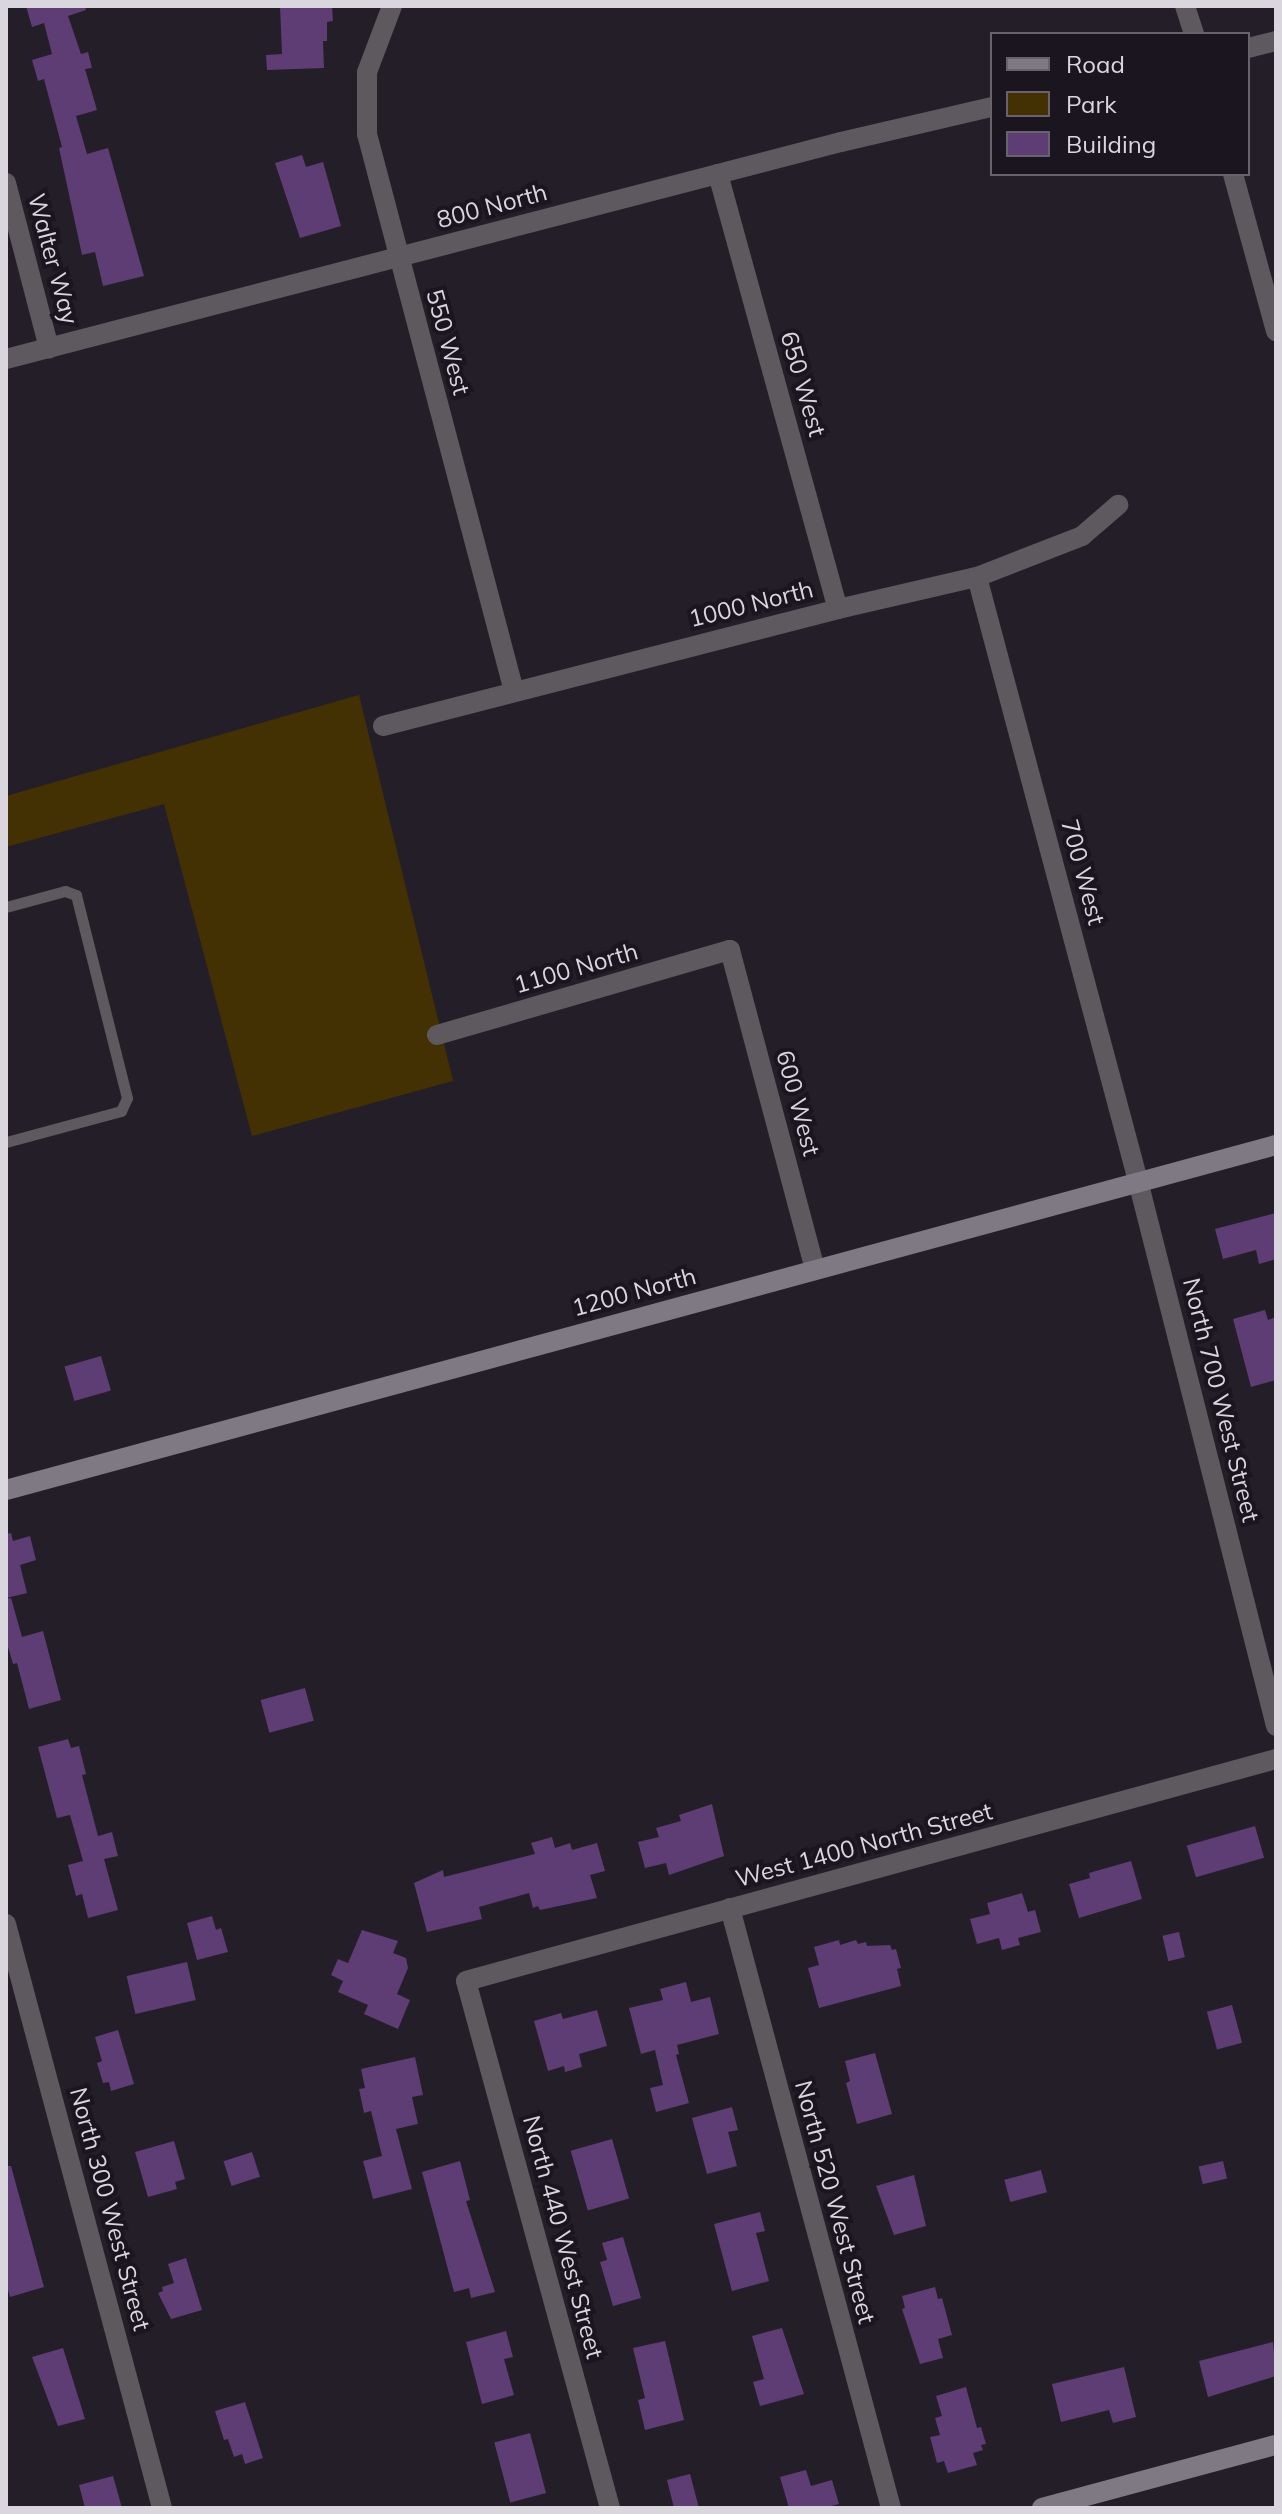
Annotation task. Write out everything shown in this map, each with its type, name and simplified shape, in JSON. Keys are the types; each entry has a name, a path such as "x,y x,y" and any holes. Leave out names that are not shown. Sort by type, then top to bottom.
{"street":[{"name":"550 West","path":"392,6 371,54 364,114 398,257 514,691"},
{"path":"1185,6 1193,32"},
{"path":"1250,48 1276,41"},
{"name":"800 North","path":"6,359 718,174 990,107"},
{"name":"650 West","path":"718,174 838,609"},
{"path":"1234,176 1276,331"},
{"name":"Walter Way","path":"6,183 49,348"},
{"name":"1000 North","path":"383,726 838,609 977,577 1082,536 1118,505"},
{"name":"700 West","path":"977,577 1138,1181"},
{"name":"1100 North","path":"437,1035 730,950"},
{"name":"600 West","path":"730,950 815,1269"},
{"name":"1200 North","path":"6,1490 1276,1145"},
{"name":"North 700 West Street","path":"1138,1181 1276,1726"},
{"name":"West 1400 North Street","path":"466,1981 1276,1759"},
{"name":"North 520 West Street","path":"730,1908 891,2508"},
{"name":"North 300 West Street","path":"6,1924 162,2508"},
{"name":"North 440 West Street","path":"466,1981 610,2508"},
{"path":"1042,2508 1276,2445"}],"lane":[{"path":"6,907 65,891 76,895 127,1098 121,1111 6,1142"}],"green space":[{"path":"359,695 453,1081 252,1136 164,804 6,847 6,796"}],"building":[{"path":"26,6 85,6 86,10 68,16 81,54 88,52 92,68 85,69 97,110 76,116 87,154 108,148 144,276 103,286 95,252 82,255 59,148 62,147 44,79 38,81 32,60 52,54 44,23 32,27"},
{"path":"280,6 332,6 333,21 327,22 327,41 323,41 324,68 267,70 266,55 282,54"},
{"path":"302,155 306,167 323,162 341,226 300,238 275,163"},
{"path":"1276,1213 1276,1259 1259,1264 1256,1250 1223,1259 1215,1229"},
{"path":"1265,1310 1268,1320 1276,1317 1276,1380 1251,1387 1233,1319"},
{"path":"101,1356 111,1391 74,1401 64,1366"},
{"path":"11,1533 13,1541 30,1536 36,1560 20,1565 27,1593 6,1598 6,1534"},
{"path":"11,1598 22,1637 43,1631 61,1700 29,1709 17,1663 13,1664 6,1640 6,1599"},
{"path":"305,1688 314,1721 269,1733 261,1700"},
{"path":"68,1739 71,1748 79,1746 86,1774 82,1775 98,1836 112,1832 118,1856 104,1859 118,1910 88,1918 82,1894 76,1896 68,1865 83,1861 70,1815 57,1818 38,1747"},
{"path":"712,1804 724,1856 669,1875 666,1863 645,1868 638,1842 659,1837 656,1828 681,1821 679,1815"},
{"path":"1255,1826 1264,1858 1196,1877 1187,1846"},
{"path":"552,1837 555,1848 570,1843 572,1850 597,1843 605,1871 590,1875 597,1898 540,1910 538,1906 533,1908 529,1893 479,1907 482,1919 427,1932 414,1883 443,1870 444,1877 535,1854 531,1843"},
{"path":"1131,1861 1142,1899 1079,1918 1069,1884 1090,1878 1089,1873"},
{"path":"1022,1893 1028,1912 1035,1910 1041,1932 1018,1938 1020,1945 1002,1950 999,1938 977,1944 970,1919 990,1914 987,1903"},
{"path":"212,1916 216,1930 221,1928 228,1952 197,1960 187,1923"},
{"path":"362,1930 398,1941 393,1953 406,1958 408,1968 397,1994 410,2000 398,2029 364,2014 368,2005 338,1992 343,1981 331,1975 338,1959 348,1963"},
{"path":"1179,1932 1185,1957 1168,1961 1162,1936"},
{"path":"839,1940 840,1945 856,1940 858,1944 890,1945 892,1950 896,1949 901,1968 897,1969 901,1986 819,2008 808,1968 819,1965 814,1947"},
{"path":"187,1962 196,2000 135,2014 127,1976"},
{"path":"686,1982 691,2002 710,1997 719,2034 677,2045 679,2054 676,2055 689,2103 656,2112 650,2088 663,2085 655,2050 641,2054 629,2008 663,2000 660,1989"},
{"path":"1232,2005 1242,2043 1217,2049 1207,2012"},
{"path":"597,2010 607,2046 579,2054 582,2067 565,2072 564,2066 548,2071 534,2021 561,2013 563,2019"},
{"path":"118,2030 134,2084 111,2091 109,2082 103,2083 97,2063 102,2061 95,2037"},
{"path":"875,2053 892,2114 857,2124 846,2083 850,2081 845,2061"},
{"path":"415,2057 423,2095 412,2097 418,2124 396,2129 412,2189 373,2199 363,2161 382,2156 371,2111 364,2113 359,2089 365,2088 361,2069"},
{"path":"732,2107 738,2130 728,2132 737,2166 707,2174 692,2118"},
{"path":"612,2139 629,2199 588,2210 571,2151"},
{"path":"174,2141 185,2179 175,2182 177,2189 148,2197 135,2152"},
{"path":"252,2152 260,2177 232,2186 223,2161"},
{"path":"460,2161 470,2200 466,2201 495,2292 471,2298 469,2288 454,2292 422,2172"},
{"path":"1223,2161 1227,2179 1203,2184 1199,2167"},
{"path":"6,2166 11,2166 44,2287 10,2297 6,2283"},
{"path":"1041,2170 1047,2192 1010,2202 1004,2180"},
{"path":"914,2175 926,2226 894,2235 876,2186"},
{"path":"760,2212 765,2231 756,2233 769,2281 732,2291 714,2224"},
{"path":"623,2237 641,2298 613,2306 600,2262 607,2260 602,2243"},
{"path":"186,2258 202,2310 171,2319 158,2293 163,2291 162,2287 174,2283 168,2264"},
{"path":"935,2287 938,2299 942,2298 952,2335 938,2339 943,2358 920,2364 902,2309 905,2308 902,2296"},
{"path":"782,2328 804,2394 760,2406 753,2382 764,2379 752,2336"},
{"path":"506,2331 513,2357 504,2359 514,2395 482,2404 466,2342"},
{"path":"665,2341 684,2420 645,2430 638,2400 645,2398 633,2348"},
{"path":"1273,2342 1276,2376 1208,2397 1199,2361"},
{"path":"63,2348 85,2419 58,2426 32,2357"},
{"path":"1124,2367 1136,2417 1113,2423 1109,2410 1061,2422 1052,2384"},
{"path":"966,2387 977,2428 981,2427 986,2444 981,2445 983,2450 973,2453 977,2465 948,2473 944,2461 937,2463 930,2437 940,2435 935,2418 942,2416 936,2396"},
{"path":"245,2402 263,2458 245,2464 242,2454 234,2457 228,2439 224,2440 215,2411"},
{"path":"530,2433 546,2493 510,2502 494,2443"},
{"path":"806,2470 811,2486 832,2480 839,2504 824,2508 789,2508 780,2477"},
{"path":"690,2474 699,2508 674,2508 667,2480"},
{"path":"113,2476 122,2508 85,2508 79,2485"}]}
